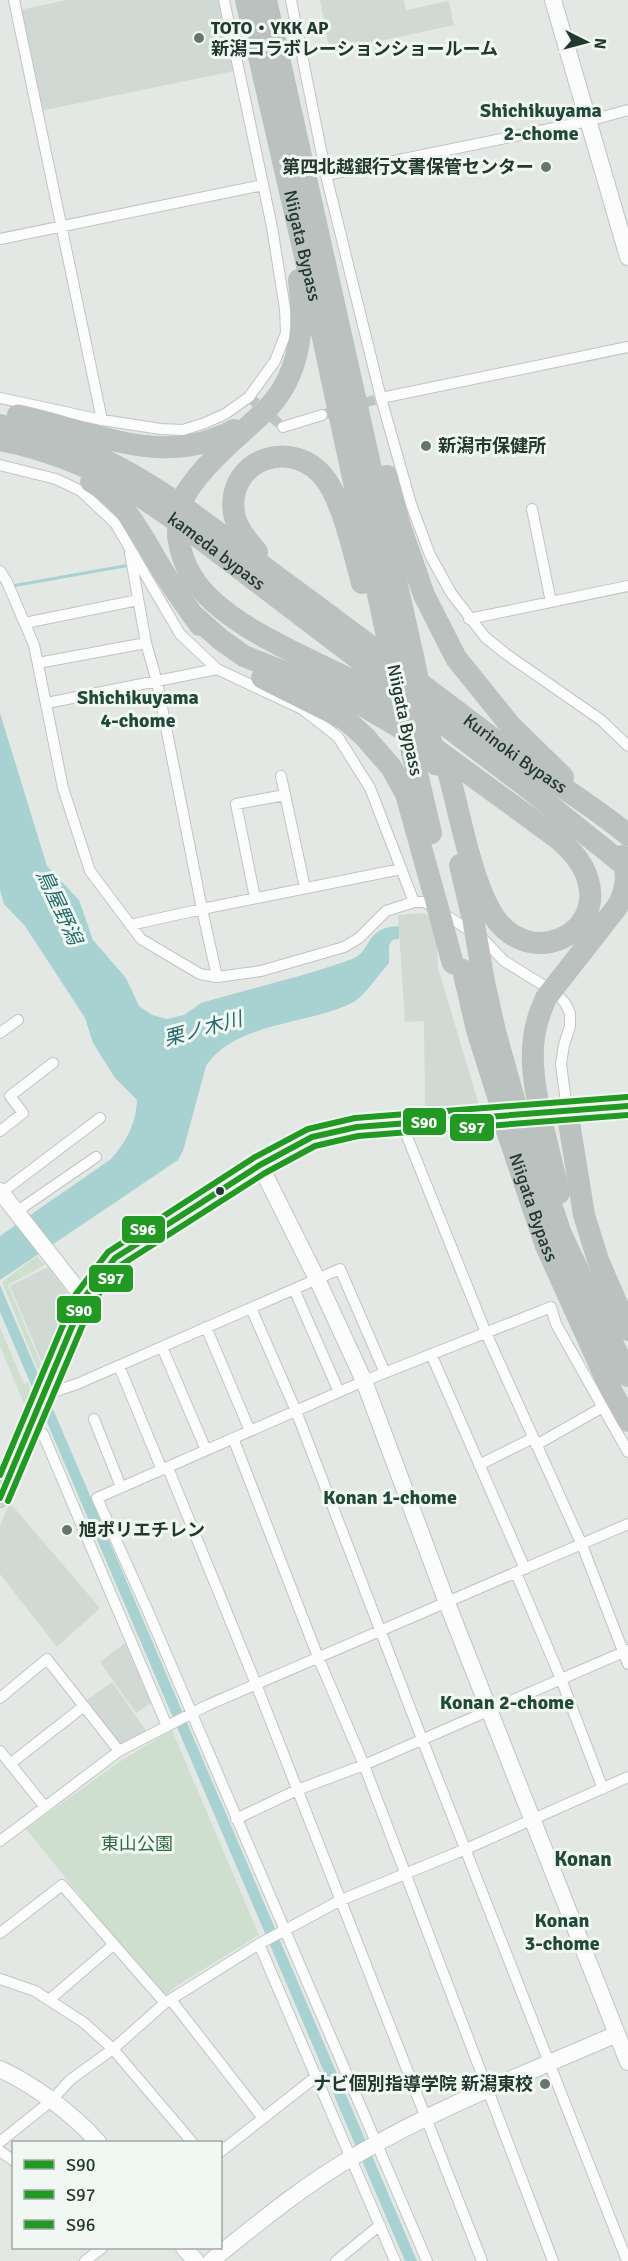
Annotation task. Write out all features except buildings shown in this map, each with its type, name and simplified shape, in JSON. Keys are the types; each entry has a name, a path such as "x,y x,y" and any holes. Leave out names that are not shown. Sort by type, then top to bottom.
{"highway":[{"name":"Niigata Bypass","path":"246,0 317,308 382,637"},
{"name":"Niigata Bypass","path":"266,0 326,265 410,666 414,700 411,748 443,909 458,967 477,1030 508,1104 525,1128 578,1269 628,1376"},
{"path":"290,193 302,302 302,329 297,354 277,397 197,476 186,493 179,510 178,536 182,556 191,575 211,599 227,612 287,650 379,695 578,830"},
{"path":"326,265 341,304 399,523 424,595 456,658 510,725 565,780 611,820"},
{"path":"0,411 42,420 121,443 161,448 202,444 224,436 254,420"},
{"name":"kameda bypass","path":"0,425 36,433 84,450 135,474 189,510 278,578 410,666"},
{"name":"kameda bypass","path":"0,440 55,456 126,487 185,526 414,700"},
{"path":"55,456 117,501 131,518 168,578 212,641 235,661 257,675 346,720 364,736 391,767 406,794 443,909"},
{"path":"192,614 220,639 244,656 350,698 411,734 556,837 583,867 590,891 585,915 568,935 556,942 531,943 511,934 495,918 478,884 442,770 414,700 382,637 336,497 316,467 288,456 261,461 249,469 239,482 234,498 234,514 240,529 278,578"},
{"name":"Kurinoki Bypass","path":"410,666 525,763 611,820 628,835"},
{"name":"Kurinoki Bypass","path":"414,700 626,866"},
{"path":"525,763 608,834 619,849 627,875 624,894 546,998 541,1010 535,1025 532,1055 538,1103 525,1128"},
{"name":"Niigata Bypass","path":"442,770 508,1104"},
{"path":"585,948 613,925 628,917"},
{"path":"567,1110 584,1215 598,1260 628,1330"},
{"name":"Niigata Bypass","path":"525,1128 546,1246 612,1392 628,1421"}],"main road":[{"path":"0,1498 4,1475 31,1425 84,1298 115,1258 260,1165 312,1137 357,1127 628,1106"}],"street":[{"path":"14,0 102,420"},
{"path":"0,398 102,420 183,430 225,414 249,397 275,361 286,333 285,309 263,185 224,0"},
{"path":"291,0 326,175 381,398 411,504 430,555 451,593 485,637 601,720 628,746"},
{"path":"553,0 628,257"},
{"path":"326,175 588,121 628,110"},
{"path":"0,239 263,185"},
{"path":"381,398 628,347"},
{"path":"283,427 322,415"},
{"path":"0,465 56,479 81,491 115,523 180,634 217,669 302,710 338,736 370,788 414,902"},
{"path":"532,509 551,602"},
{"path":"129,544 146,643 158,682 217,976"},
{"path":"0,571 34,645 63,788 90,871 141,939 200,974 217,976 261,971 344,947 359,938 386,911 414,902 425,902 483,939 504,961 556,993 565,1003 570,1013 570,1026 561,1064 567,1110"},
{"path":"470,619 627,589"},
{"path":"25,623 138,600"},
{"path":"38,663 146,643"},
{"path":"46,703 217,669"},
{"path":"281,776 305,888"},
{"path":"255,898 236,804 285,795"},
{"path":"130,925 401,869"},
{"path":"0,1033 18,1020"},
{"path":"0,1131 23,1113 9,1096 52,1063"},
{"path":"84,1298 1,1192 99,1118"},
{"path":"402,1124 486,1333 582,1545 626,1651 628,1664"},
{"path":"17,1214 96,1157"},
{"path":"260,1165 317,1279 364,1381 489,1710 623,2032 628,2062"},
{"path":"575,1169 587,1187 601,1240 625,1300"},
{"path":"44,1395 78,1384 340,1269 385,1372"},
{"path":"294,1289 339,1392"},
{"path":"395,2261 380,2225 364,2151 286,1930 97,1498 385,1372 551,1307 556,1324 628,1452"},
{"path":"250,1308 296,1411 627,2261"},
{"path":"206,1327 250,1431"},
{"path":"162,1347 206,1450"},
{"path":"431,1354 479,1464 603,1789"},
{"path":"119,1366 256,1684 482,2261"},
{"path":"479,1464 535,1442 603,1407"},
{"path":"94,1419 121,1487"},
{"path":"31,1425 43,1434 167,1726"},
{"path":"233,1438 318,1657 364,1765 553,2261"},
{"path":"0,1841 119,1751 167,1726 256,1684 628,1524"},
{"path":"236,1819 297,1790 364,1765 626,1651"},
{"path":"0,1698 47,1659 119,1751"},
{"path":"10,1764 84,1706"},
{"path":"0,1751 45,1807"},
{"path":"0,2142 51,2101 70,2080 113,2049 168,2002 259,1944 341,1900 466,1849 628,1777"},
{"path":"0,1933 62,1885 112,1946 168,2002 264,2118"},
{"path":"259,1944 317,2076 364,2151 427,2261"},
{"path":"49,2000 112,1946"},
{"path":"0,1979 35,1991 84,2022 113,2049 191,2141"},
{"path":"211,2261 292,2197 364,2151 427,2117 623,2032"},
{"path":"0,2069 21,2079 51,2101 82,2125 97,2141"},
{"path":"222,2150 317,2076"},
{"path":"336,2261 380,2225"},
{"path":"85,2261 97,2249"},
{"path":"186,2249 196,2261"}],"shaded area":[{"path":"67,0 219,0 234,71 40,111 19,10"},
{"path":"320,0 404,0 406,10 449,1 454,25 330,52"},
{"path":"424,913 436,921 438,968 479,1105 425,1110 424,1021 405,1022 398,915"},
{"path":"48,1267 66,1290 69,1303 66,1318 46,1372 10,1286"},
{"path":"10,1503 100,1608 57,1647 0,1574 0,1525"},
{"path":"125,1643 151,1703 136,1713 100,1662"},
{"path":"112,1682 147,1732 121,1746 87,1700"}],"green space":[{"path":"37,1256 45,1265 8,1285 45,1374 42,1380 2,1282"},
{"path":"0,1327 24,1384 28,1382 33,1396 28,1407 24,1404 0,1346"},
{"name":"東山公園","path":"172,1730 259,1935 175,1987 163,1998 26,1829 119,1762"}],"water":[{"path":"0,713 47,866 79,900 93,940 126,978 139,1006 152,1015 167,1019 184,1015 201,1003 352,959 363,951 374,935 388,927 399,926 399,939 392,940 389,946 389,963 366,991 352,1003 253,1033 219,1052 206,1066 183,1151 178,1160 0,1280 0,1236 111,1159 130,1131 137,1100 115,1078 93,1043 85,1018 25,926 4,904 0,890"},
{"path":"0,1285 417,2261 405,2261 354,2142 0,1312"}],"waterway":[{"path":"12,586 130,565"}],"tunnel":[{"path":"249,397 283,427"},
{"path":"322,415 381,398"}],"transit line":[{"name":"S96","path":"0,1475 76,1294 108,1252 255,1157 308,1129 355,1118 627,1097"},
{"name":"S90","path":"0,1498 84,1298 115,1258 260,1165 312,1137 357,1127 628,1106"},
{"name":"S97","path":"8,1501 92,1303 121,1265 265,1173 315,1146 358,1136 628,1115"}],"place":[{"name":"TOTO・YKK AP 新潟コラボレーションショールーム","path":"199,38"},
{"name":"第四北越銀行文書保管センター","path":"546,167"},
{"name":"新潟市保健所","path":"426,446"},
{"name":"旭ポリエチレン","path":"67,1530"},
{"name":"ナビ個別指導学院 新潟東校","path":"545,2084"}],"district":[{"name":"Shichikuyama 2-chome","path":"541,122"},
{"name":"Shichikuyama 4-chome","path":"138,708"},
{"name":"Konan 1-chome","path":"390,1497"},
{"name":"Konan 2-chome","path":"507,1702"},
{"name":"Konan","path":"583,1859"},
{"name":"Konan 3-chome","path":"562,1932"}],"water label":[{"name":"鳥屋野潟","path":"59,907"},
{"name":"栗ノ木川","path":"203,1029"}]}
